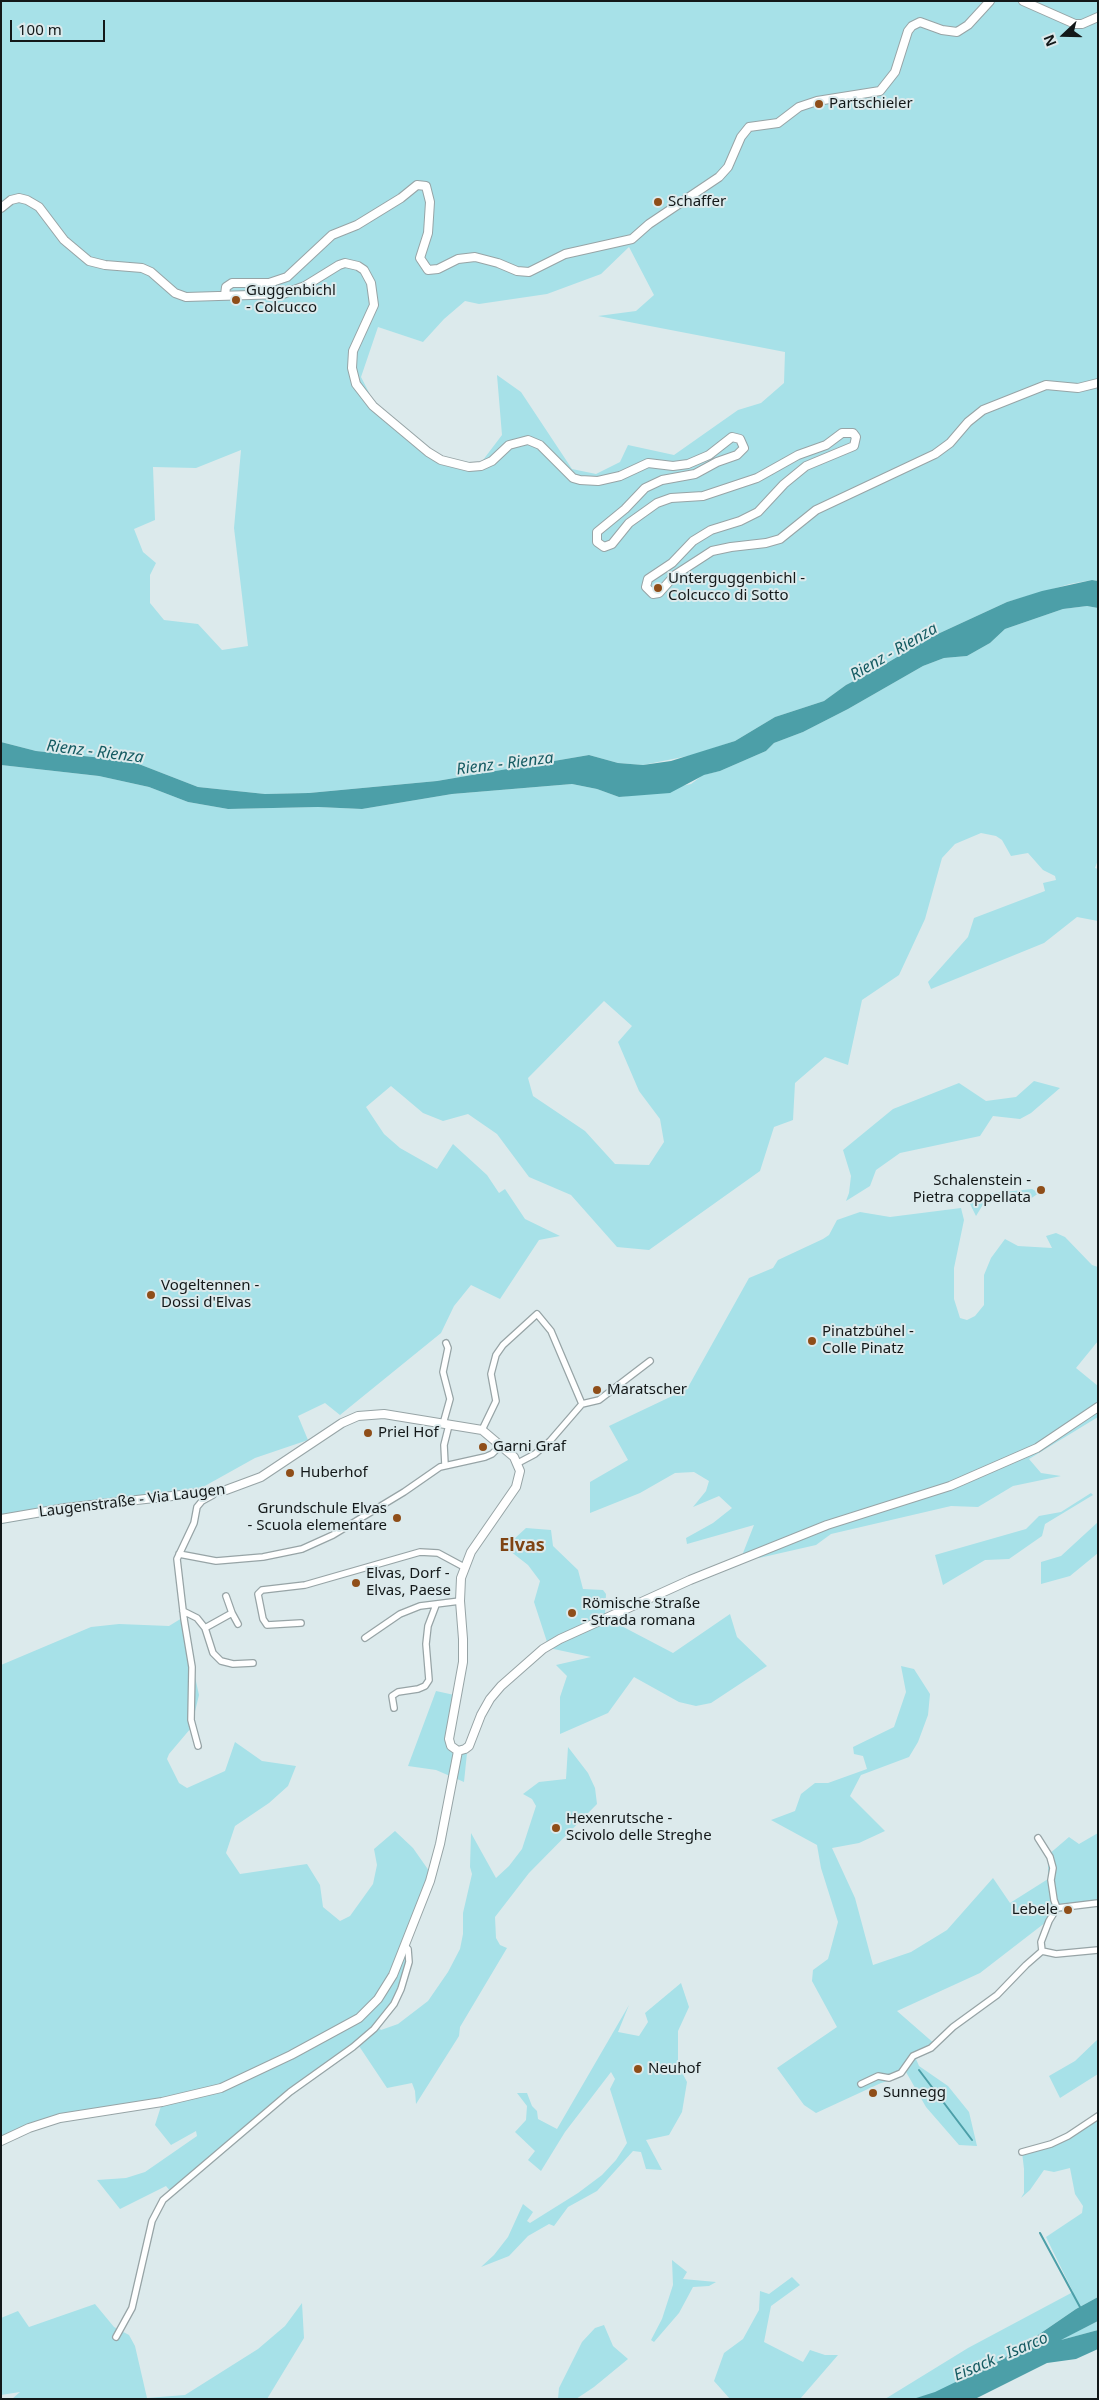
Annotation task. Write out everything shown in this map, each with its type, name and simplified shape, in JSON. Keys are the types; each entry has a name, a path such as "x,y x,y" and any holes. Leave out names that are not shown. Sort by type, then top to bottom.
{"street":[{"path":"225,295 226,287 232,283 269,283 287,277 312,256 332,235 357,225 401,198 417,184 426,186 430,202 428,233 420,258 428,270 438,269 458,259 476,257 517,271 529,272 565,254 632,239 649,224 719,177 728,167 741,137 749,127 778,123 799,107 817,101 880,91 895,72 908,31 912,26 920,22 942,30 957,32 968,25 990,1"},
{"path":"1023,1 1075,24 1082,24 1098,16"},
{"path":"1,208 11,200 19,198 27,200 39,207 64,240 89,260 105,265 142,268 151,272 175,293 186,297 284,294 305,286 329,270 345,263 358,266 364,270 371,283 374,305 353,351 352,368 356,384 373,406 428,452 453,464 481,466 492,461 509,445 528,440 540,444 573,478 598,481 620,476 648,463 673,466 688,464 709,455 732,437 740,439 744,448 737,455 717,462 695,474 654,482 644,488 625,509 597,532 597,542 604,547 612,544 629,522 657,503 671,498 703,496 757,478 798,455 826,445 842,433 853,434 856,437 854,446 806,466 784,484 758,512 740,521 711,530 693,541 672,563 648,579 646,587 653,594 659,593 675,575 712,551 731,546 766,544 780,539 816,510 935,454 950,443 968,422 983,410 1046,385 1078,388 1098,383"},
{"path":"458,1751 451,1746 449,1739 463,1662 460,1601 464,1567 479,1540 516,1487 520,1477 518,1463 482,1430 496,1401 491,1374 496,1355 503,1345 537,1314 551,1332 582,1404"},
{"path":"445,1465 444,1445 450,1399 443,1372 448,1348 446,1343"},
{"path":"518,1463 535,1454 550,1441 582,1404 599,1400 650,1361"},
{"path":"458,1751 469,1746 481,1715 490,1699 501,1686 543,1649 560,1639 681,1584 827,1525 958,1482 1037,1448 1098,1408"},
{"name":"Laugenstraße - Via Laugen","path":"1,1519 65,1508 213,1492 238,1486 261,1477 342,1423 358,1416 384,1414 482,1430"},
{"path":"179,1554 216,1561 263,1557 302,1549 333,1535 445,1465 486,1457 500,1446"},
{"path":"197,1506 213,1495 213,1492"},
{"path":"191,1494 197,1506 194,1523 179,1554 177,1565 193,1675 190,1720 198,1746"},
{"path":"301,1624 267,1625 263,1619 258,1594 262,1590 305,1586 420,1552 438,1553 464,1567"},
{"path":"226,1596 238,1624"},
{"path":"365,1638 400,1614 420,1606 460,1601"},
{"path":"394,1708 392,1696 398,1692 425,1686 429,1680 426,1644 428,1626 436,1605"},
{"path":"183,1611 197,1618 205,1628 213,1653 221,1661 233,1664 253,1663"},
{"path":"205,1628 232,1613"},
{"path":"1,2141 29,2128 60,2118 136,2107 204,2094 221,2088 348,2026 370,2008 387,1986 405,1946 436,1864 458,1751"},
{"path":"1038,1838 1050,1857 1053,1868 1051,1880 1057,1908"},
{"path":"1057,1908 1098,1903"},
{"path":"1042,1951 1041,1942 1049,1921 1057,1908"},
{"path":"116,2337 132,2308 157,2209 171,2192 290,2092 353,2046 385,2016 402,1989 408,1971 409,1954 405,1946"},
{"path":"1042,1951 1056,1954 1098,1950"},
{"path":"861,2084 878,2076 889,2078 901,2073 913,2056 931,2048 953,2027 997,1995 1026,1964 1042,1951"},
{"path":"1022,2152 1051,2144 1068,2136 1098,2116"}],"shaded area":[{"path":"1,1 1098,1 1098,581 1092,580 1070,584 1007,602 929,638 846,685 824,701 775,717 735,741 693,755 643,765 618,763 589,755 437,781 309,793 265,794 198,787 131,761 36,751 1,742","holes":["629,247 654,295 636,311 598,316 785,352 784,383 761,403 738,410 674,455 628,445 620,462 596,474 572,469 521,392 497,375 502,435 480,464 432,456 380,414 361,377 378,327 423,342 444,319 465,301 479,304 547,294 601,274","241,450 234,528 248,646 222,650 198,624 164,620 150,603 150,575 156,563 143,552 134,529 155,520 153,467 196,468"]},
{"path":"1092,580 1098,581 1098,608 1087,606 1063,609 1005,629 990,643 967,656 944,658 923,666 848,709 803,732 774,743 766,751 720,771 704,775 670,793 619,797 597,789 572,784 452,794 362,809 318,807 228,809 188,802 149,787 99,776 1,765 1,742 36,751 131,761 198,787 265,794 309,793 437,781 589,755 618,763 643,765 671,761 735,741 775,717 824,701 846,685 929,638 1007,602 1042,591"},
{"path":"1087,606 1098,608 1098,860 1095,868 1098,869 1098,921 1077,917 1044,943 931,989 928,982 968,937 974,918 1045,891 1043,883 1056,880 1055,876 1043,870 1028,853 1011,856 1002,840 996,836 981,833 955,844 942,858 925,919 899,975 862,1000 848,1065 825,1057 795,1083 793,1120 774,1127 760,1171 649,1250 617,1247 571,1195 529,1177 497,1134 468,1114 443,1121 423,1113 391,1086 366,1107 384,1134 400,1148 437,1169 453,1144 487,1175 499,1193 505,1189 525,1219 560,1236 539,1240 500,1299 471,1285 454,1306 441,1333 340,1415 325,1403 298,1416 308,1440 255,1458 203,1487 1,1524 1,765 99,776 149,787 188,802 228,809 318,807 362,809 452,794 572,784 597,789 619,797 643,794 691,784 703,775 720,771 766,751 774,743 803,732 848,709 923,666 944,658 967,656 990,643 1005,629 1063,609","holes":["604,1001 632,1026 618,1042 639,1091 660,1119 664,1142 649,1165 615,1164 585,1131 533,1096 528,1078"]},
{"path":"1034,1081 1060,1088 1031,1113 1020,1119 993,1116 980,1136 900,1153 876,1170 870,1186 846,1201 851,1176 843,1150 893,1109 959,1083 986,1101 1016,1097"},
{"path":"1032,1189 1039,1193 1030,1199 987,1198 976,1216 966,1196"},
{"path":"961,1208 964,1220 954,1268 954,1299 960,1318 967,1320 975,1316 984,1305 984,1275 991,1258 1005,1239 1018,1246 1052,1248 1046,1236 1056,1233 1065,1237 1092,1265 1098,1267 1098,1341 1076,1368 1098,1386 1098,1417 1029,1459 1041,1473 1061,1476 1013,1486 978,1507 951,1506 831,1534 816,1545 759,1558 743,1553 754,1525 687,1544 686,1538 713,1523 732,1508 719,1496 693,1507 706,1491 709,1481 694,1472 675,1473 640,1493 590,1513 590,1482 628,1460 609,1426 687,1389 749,1278 773,1268 778,1260 823,1239 829,1235 837,1220 860,1212 890,1217"},
{"path":"1091,1493 1093,1495 1045,1524 1042,1536 1009,1559 985,1560 943,1585 935,1555 1026,1529 1039,1516 1061,1512"},
{"path":"1098,1522 1098,1553 1070,1576 1041,1584 1041,1562 1061,1556"},
{"path":"526,1528 551,1530 553,1546 578,1570 583,1589 603,1590 606,1594 605,1614 612,1621 673,1653 730,1614 737,1637 767,1666 711,1703 696,1706 679,1702 634,1677 608,1713 560,1734 560,1697 567,1676 556,1665 591,1657 549,1648 534,1602 540,1581 528,1565 510,1551 513,1540"},
{"path":"182,1618 199,1695 191,1728 167,1759 179,1783 187,1788 225,1771 235,1742 262,1761 296,1766 288,1786 269,1803 235,1826 226,1853 240,1874 307,1864 320,1885 323,1907 340,1921 350,1916 373,1884 377,1865 374,1849 395,1831 413,1848 434,1878 410,1942 410,1972 397,2006 378,2027 381,2030 398,2024 428,2001 448,1972 460,1949 463,1934 463,1913 472,1874 470,1867 471,1833 496,1878 509,1866 522,1849 536,1806 532,1799 523,1794 539,1782 566,1779 568,1747 588,1773 595,1788 597,1804 529,1873 495,1917 496,1938 500,1945 507,1948 460,2027 459,2036 416,2104 412,2083 387,2088 357,2043 290,2092 171,2192 166,2186 120,2209 97,2180 126,2178 145,2172 197,2136 196,2131 171,2145 155,2125 162,2103 84,2113 1,2139 1,1665 91,1627 119,1624 169,1626"},
{"path":"901,1666 914,1669 930,1694 928,1715 918,1742 909,1757 861,1775 850,1796 885,1831 859,1843 832,1848 855,1898 873,1965 911,1952 947,1930 993,1878 1010,1903 1048,1879 1048,1855 1069,1837 1079,1844 1098,1833 1098,1903 1059,1912 980,1973 897,2011 936,2045 931,2051 916,2059 919,2066 948,2086 969,2112 977,2146 959,2145 926,2107 906,2072 898,2078 881,2083 816,2113 804,2105 777,2068 837,2027 812,1981 813,1970 828,1959 838,1922 821,1868 817,1845 771,1820 795,1811 801,1794 815,1783 828,1783 867,1769 863,1756 854,1754 853,1747 894,1727 906,1692"},
{"path":"436,1691 459,1696 451,1740 467,1753 464,1782 436,1770 408,1766"},
{"path":"681,1983 689,2007 678,2031 678,2065 687,2082 682,2112 669,2135 646,2140 662,2170 646,2169 641,2152 633,2151 597,2191 568,2207 554,2226 549,2224 528,2236 509,2256 481,2267 494,2255 508,2237 523,2204 533,2212 527,2221 530,2223 578,2193 602,2175 616,2160 627,2143 610,2089 615,2079 611,2072 565,2132 541,2171 528,2160 535,2151 515,2132 526,2120 527,2106 517,2093 527,2093 532,2106 537,2111 538,2119 557,2129 629,2005 618,2032 639,2036 648,2022 645,2013"},
{"path":"1098,2039 1098,2074 1060,2098 1049,2076 1075,2061"},
{"path":"1098,2116 1098,2297 1076,2309 1003,2359 935,2393 913,2399 885,2399 968,2348 1073,2292 1046,2237 1082,2213 1083,2206 1075,2194 1070,2168 1054,2172 1044,2170 1030,2190 1021,2198 1024,2193 1022,2152 1051,2144"},
{"path":"672,2260 687,2272 683,2279 716,2282 709,2286 693,2287 679,2313 654,2342 651,2340 662,2319 673,2285"},
{"path":"792,2277 800,2285 771,2306 764,2342 803,2362 810,2350 825,2355 838,2355 800,2399 730,2399 714,2381 724,2353 743,2339 759,2310 760,2291 769,2294"},
{"path":"1098,2297 1098,2321 1061,2340 1098,2330 1098,2349 1076,2359 1047,2363 975,2399 913,2399 935,2392 1003,2359 1076,2309"},
{"path":"302,2303 304,2338 267,2399 12,2399 20,2392 1,2395 1,2318 18,2311 29,2327 95,2304 114,2327 129,2335 135,2346 147,2398 185,2395 258,2349 285,2326"},
{"path":"1098,2321 1098,2330 1058,2341"},
{"path":"604,2325 613,2346 628,2359 576,2399 558,2399 559,2388 582,2342 595,2328"}],"waterway":[{"path":"919,2070 972,2140"},
{"path":"1040,2233 1080,2307"}],"place":[{"name":"Partschieler","path":"819,104"},
{"name":"Schaffer","path":"658,202"},
{"name":"Guggenbichl - Colcucco","path":"236,300"},
{"name":"Unterguggenbichl - Colcucco di Sotto","path":"658,588"},
{"name":"Schalenstein - Pietra coppellata","path":"1041,1190"},
{"name":"Vogeltennen - Dossi d'Elvas","path":"151,1295"},
{"name":"Pinatzbühel - Colle Pinatz","path":"812,1341"},
{"name":"Maratscher","path":"597,1390"},
{"name":"Priel Hof","path":"368,1433"},
{"name":"Garni Graf","path":"483,1447"},
{"name":"Huberhof","path":"290,1473"},
{"name":"Grundschule Elvas - Scuola elementare","path":"397,1518"},
{"name":"Elvas, Dorf - Elvas, Paese","path":"356,1583"},
{"name":"Römische Straße - Strada romana","path":"572,1613"},
{"name":"Hexenrutsche - Scivolo delle Streghe","path":"556,1828"},
{"name":"Lebele","path":"1068,1910"},
{"name":"Neuhof","path":"638,2069"},
{"name":"Sunnegg","path":"873,2093"}],"district":[{"name":"Elvas","path":"522,1546"}],"water label":[{"name":"Rienz - Rienza","path":"894,652"},
{"name":"Rienz - Rienza","path":"95,752"},
{"name":"Rienz - Rienza","path":"505,764"},
{"name":"Eisack - Isarco","path":"1001,2357"}]}
